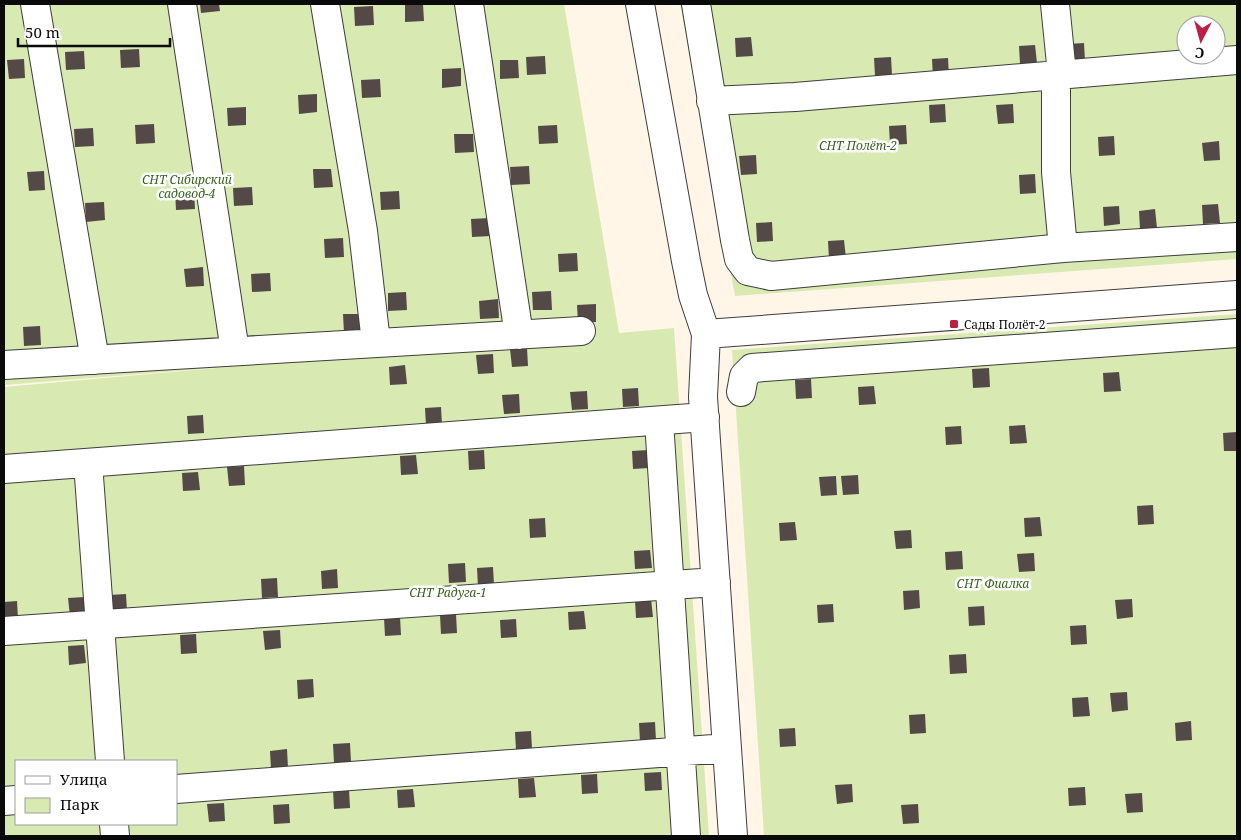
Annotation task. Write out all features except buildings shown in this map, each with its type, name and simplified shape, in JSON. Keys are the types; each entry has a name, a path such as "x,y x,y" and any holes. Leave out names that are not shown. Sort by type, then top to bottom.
{"street":[{"path":"35,4 95,360"},
{"path":"182,4 236,351"},
{"path":"326,4 363,230 376,342"},
{"path":"469,4 519,334"},
{"path":"640,4 686,261 693,295 706,334 704,360 705,417 732,836"},
{"path":"696,4 735,240 739,259 748,271 771,276 1063,248 1237,237"},
{"path":"1055,4 1059,75 1056,172 1063,248"},
{"path":"712,101 796,97 1237,60"},
{"path":"706,334 1237,295"},
{"path":"4,365 581,331"},
{"path":"741,392 744,376 752,368 1237,333"},
{"path":"4,470 705,417"},
{"path":"659,420 686,836"},
{"path":"88,463 110,760"},
{"path":"4,631 716,582"},
{"path":"178,789 727,748"}],"green space":[{"name":"СНТ Радуга-1","path":"4,4 564,4 619,333 674,328 709,836 4,836 4,387 251,365 4,385"},
{"name":"СНТ Полёт-2","path":"680,4 1237,4 1237,259 735,296"},
{"name":"СНТ Фиалка","path":"1237,314 1237,836 764,836 732,350"}],"place":[{"name":"Сады Полёт-2","path":"954,324"}],"park label":[{"name":"СНТ Сибирский садовод-4","path":"187,186"}]}
